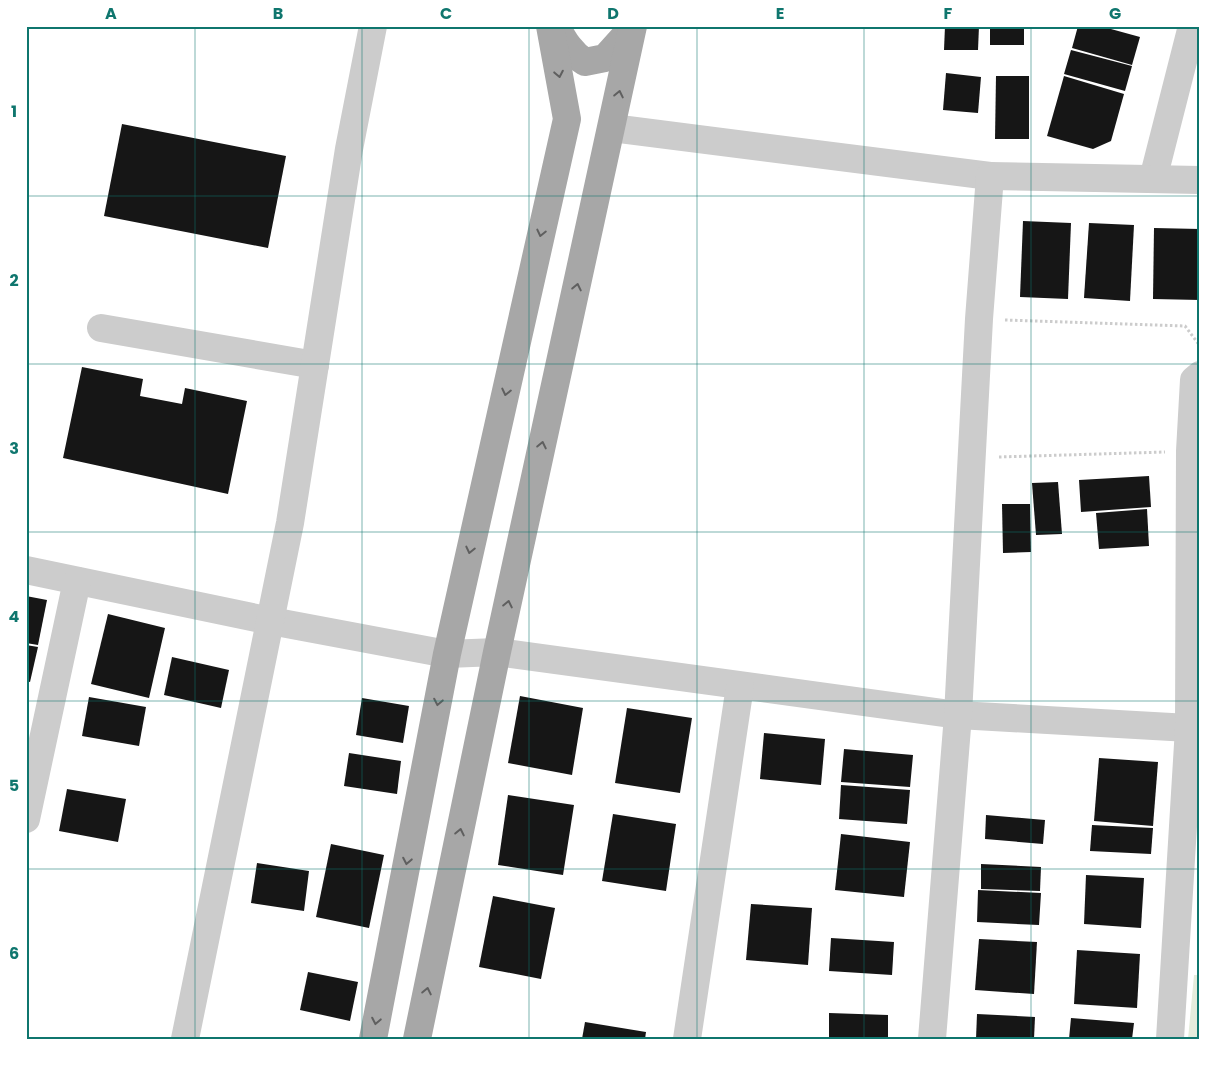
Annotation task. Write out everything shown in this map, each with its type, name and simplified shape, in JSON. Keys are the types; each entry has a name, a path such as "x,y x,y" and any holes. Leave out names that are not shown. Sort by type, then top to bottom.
{"main road":[{"path":"373,1039 447,654 567,119 550,26"},
{"path":"556,26 564,43 576,56 585,62 605,58 633,26"},
{"path":"417,1039 497,652 633,26"}],"street":[{"path":"185,1039 290,524 349,149 373,26"},
{"path":"1153,179 1192,26"},
{"path":"612,128 990,176 1200,180"},
{"path":"932,1039 958,716 979,319 990,176"},
{"path":"101,328 315,365"},
{"path":"1170,1039 1188,954 1195,727 1190,451 1194,380 1200,375"},
{"path":"26,570 271,621 447,654 497,652 958,716 1195,727"},
{"path":"26,819 77,581"},
{"path":"687,1039 740,686"}],"path":[{"path":"979,319 1185,326 1200,346"},
{"path":"972,458 1190,451"}],"green space":[{"path":"1194,975 1200,975 1200,1039 1188,1039"}],"building":[{"path":"945,26 979,26 978,50 944,50"},
{"path":"990,26 1024,26 1024,45 990,45"},
{"path":"1078,26 1100,26 1140,37 1132,65 1072,48"},
{"path":"1071,50 1132,66 1125,91 1064,74"},
{"path":"946,73 981,77 978,113 943,110"},
{"path":"996,76 1029,76 1029,139 995,139"},
{"path":"1064,76 1124,94 1111,141 1093,149 1047,136"},
{"path":"122,124 286,156 268,248 104,216"},
{"path":"1023,221 1071,223 1068,299 1020,297"},
{"path":"1089,223 1134,225 1130,301 1084,298"},
{"path":"1154,228 1200,229 1200,300 1153,299"},
{"path":"82,367 143,379 140,396 182,404 185,388 247,401 228,494 63,458"},
{"path":"1149,476 1151,507 1081,512 1079,480"},
{"path":"1058,482 1062,534 1036,535 1032,483"},
{"path":"1002,504 1030,504 1031,552 1003,553"},
{"path":"1147,509 1149,546 1099,549 1096,513"},
{"path":"26,596 47,600 38,645 26,643"},
{"path":"108,614 165,628 149,698 91,684"},
{"path":"26,645 38,647 30,682 26,681"},
{"path":"172,657 229,670 221,708 164,695"},
{"path":"520,696 583,708 572,775 508,763"},
{"path":"89,697 146,707 139,746 82,736"},
{"path":"362,698 409,706 403,743 356,735"},
{"path":"627,708 692,718 680,793 615,783"},
{"path":"764,733 825,739 821,785 760,779"},
{"path":"844,749 913,755 910,787 841,782"},
{"path":"349,753 401,761 397,794 344,786"},
{"path":"1099,758 1158,762 1153,826 1094,821"},
{"path":"841,785 910,790 907,824 839,819"},
{"path":"67,789 126,799 118,842 59,831"},
{"path":"508,795 574,805 563,875 498,865"},
{"path":"613,814 676,824 666,891 602,881"},
{"path":"986,815 1045,820 1043,844 985,839"},
{"path":"1092,825 1153,828 1151,854 1090,851"},
{"path":"841,834 910,842 904,897 835,890"},
{"path":"331,844 384,855 369,928 316,917"},
{"path":"257,863 309,871 304,911 251,903"},
{"path":"981,864 1041,867 1040,891 981,889"},
{"path":"1086,875 1144,878 1141,928 1084,924"},
{"path":"978,890 1041,893 1039,925 977,922"},
{"path":"493,896 555,908 541,979 479,967"},
{"path":"751,904 812,908 808,965 746,960"},
{"path":"831,938 894,942 892,975 829,971"},
{"path":"979,939 1037,942 1034,994 975,990"},
{"path":"1077,950 1140,954 1137,1008 1074,1004"},
{"path":"308,972 358,982 350,1021 300,1010"},
{"path":"829,1013 888,1015 888,1039 829,1039"},
{"path":"977,1014 1035,1017 1034,1039 976,1039"},
{"path":"1071,1018 1134,1023 1132,1039 1069,1039"},
{"path":"585,1022 646,1032 645,1039 582,1039"}]}
